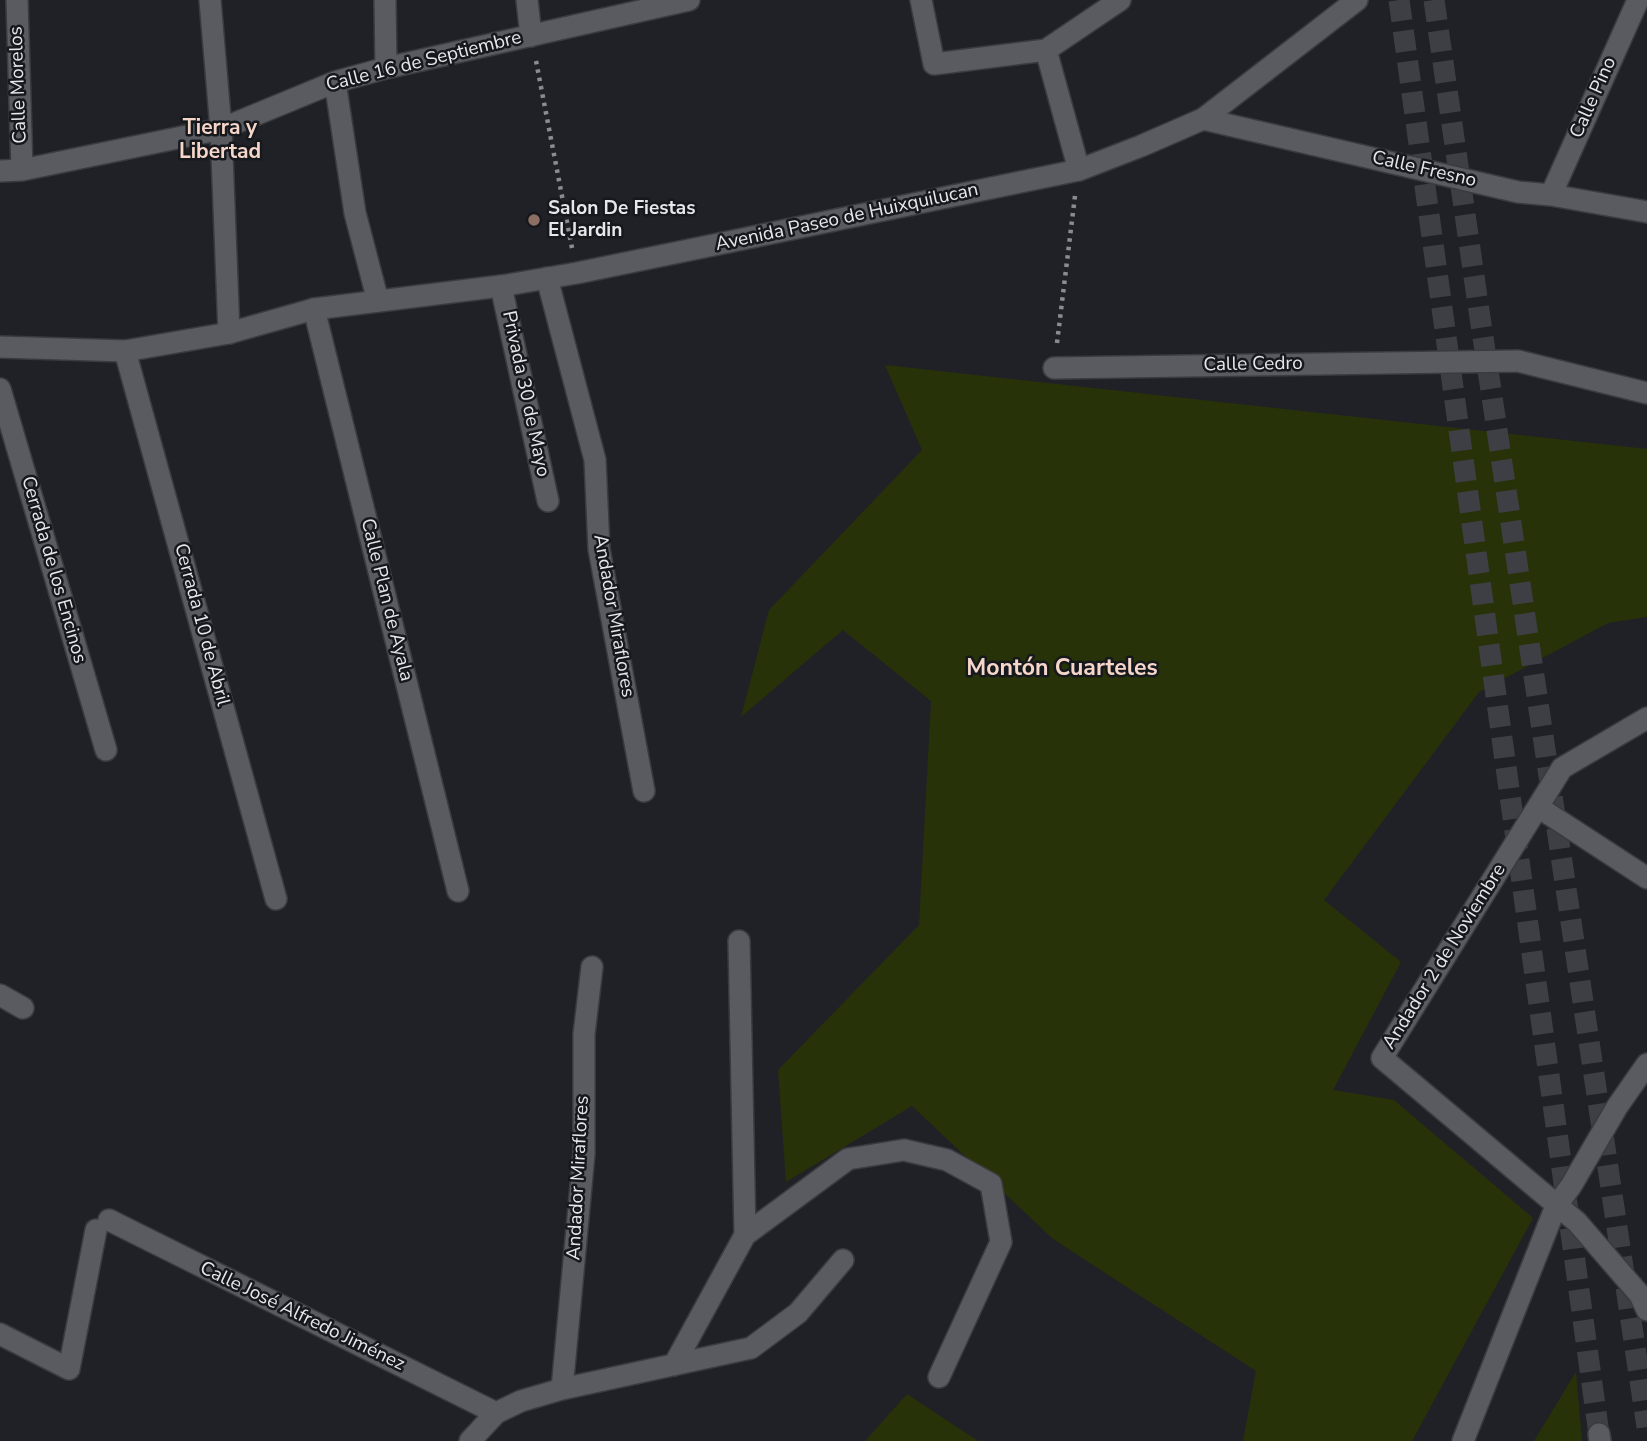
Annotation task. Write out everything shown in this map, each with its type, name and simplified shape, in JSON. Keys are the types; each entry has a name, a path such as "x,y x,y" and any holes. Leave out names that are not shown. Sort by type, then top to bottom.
{"street":[{"name":"Calle Morelos","path":"17,0 22,170"},
{"path":"209,0 221,129 229,333"},
{"path":"386,0 386,68"},
{"path":"527,0 531,36"},
{"name":"Calle 16 de Septiembre","path":"0,171 22,170 221,129 335,82 386,68 689,0"},
{"path":"921,0 934,64 1046,50 1120,0"},
{"name":"Avenida Paseo de Huixquilucan","path":"0,347 125,351 229,333 314,309 501,286 577,273 1079,170 1203,119 1357,0"},
{"name":"Calle Pino","path":"1551,195 1638,0"},
{"path":"1046,50 1079,170"},
{"path":"335,82 355,213 378,301"},
{"name":"Calle Fresno","path":"1203,119 1518,192 1647,212"},
{"name":"Andador Miraflores","path":"547,278 595,460 600,549 644,791"},
{"name":"Privada 30 de Mayo","path":"501,286 548,501"},
{"name":"Calle Plan de Ayala","path":"314,309 458,891"},
{"name":"Cerrada 10 de Abril","path":"125,351 276,899"},
{"name":"Calle Cedro","path":"1054,368 1518,361 1647,393"},
{"name":"Cerrada de los Encinos","path":"0,389 106,750"},
{"name":"Andador 2 de Noviembre","path":"1556,1206 1382,1058 1562,768 1647,718"},
{"path":"1538,807 1647,878"},
{"path":"739,941 745,1235"},
{"name":"Andador Miraflores","path":"562,1389 584,1154 584,1034 592,967"},
{"path":"0,995 23,1008"},
{"path":"1463,1441 1556,1206 1571,1186 1617,1107 1647,1065"},
{"path":"674,1365 745,1235 848,1159 904,1150 947,1160 991,1184 1002,1242 939,1377"},
{"path":"1556,1206 1577,1222 1645,1299"},
{"name":"Calle José Alfredo Jiménez","path":"0,1334 69,1369 102,1225 486,1431"},
{"path":"486,1431 521,1401 562,1389 751,1348 798,1313 843,1260"}],"path":[{"path":"531,36 577,273"},
{"path":"1054,368 1079,170"}],"green space":[{"path":"885,365 1647,449 1647,617 1608,623 1479,692 1324,900 1401,962 1333,1090 1394,1100 1533,1218 1412,1441 1243,1441 1256,1371 1053,1239 912,1106 786,1182 778,1070 919,925 931,701 843,630 741,717 769,610 922,450"},
{"path":"1576,1372 1582,1441 1534,1441"},
{"path":"907,1394 978,1441 865,1441"}],"tunnel":[{"path":"1399,0 1599,1434"},
{"path":"1434,0 1647,1427"}],"place":[{"name":"Salon De Fiestas El Jardin","path":"534,220"}],"district":[{"name":"Tierra y Libertad","path":"220,141"},
{"name":"Montón Cuarteles","path":"1062,669"}]}
